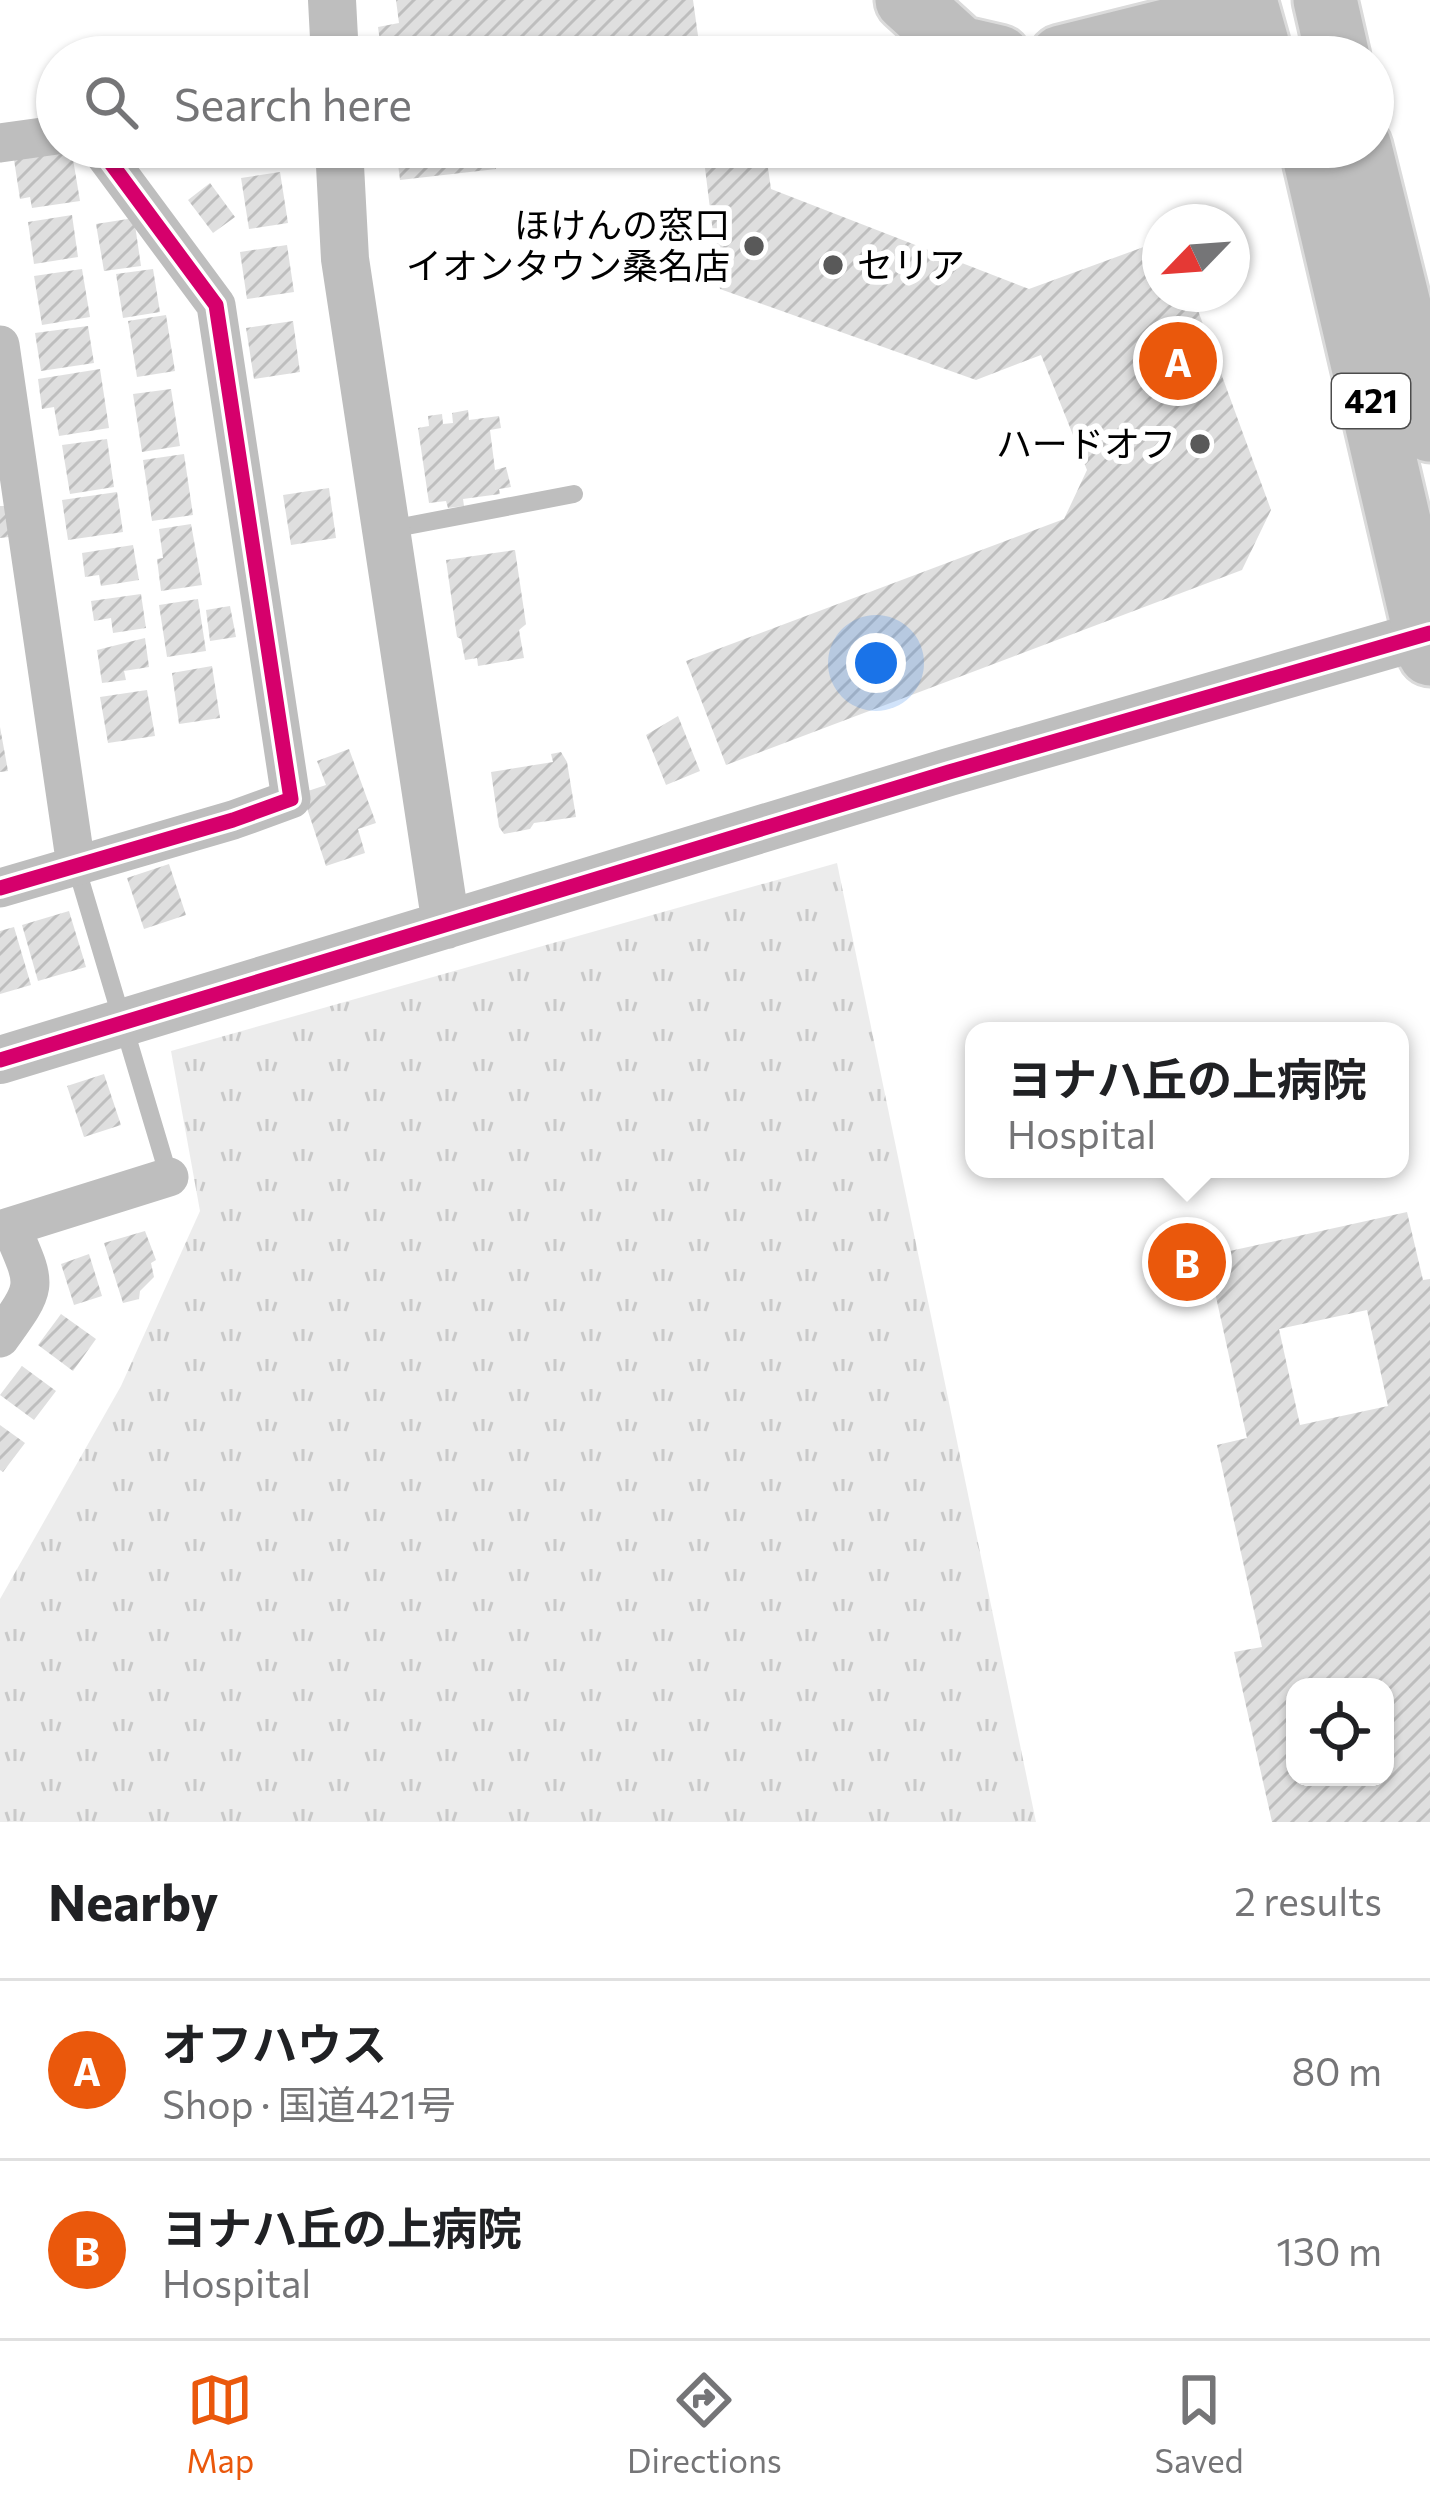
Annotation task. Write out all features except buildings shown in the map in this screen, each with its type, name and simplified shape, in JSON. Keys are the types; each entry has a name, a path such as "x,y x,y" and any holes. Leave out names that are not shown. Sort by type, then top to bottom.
{"highway":[{"path":"908,0 946,36"},
{"path":"1274,0 1283,36"},
{"path":"1324,0 1333,36"},
{"path":"1135,36 1224,11 1244,36"},
{"name":"421","path":"1326,168 1428,641"},
{"name":"421","path":"1328,168 1430,430"}],"street":[{"path":"332,0 334,36"},
{"path":"0,143 36,138"},
{"path":"0,888 291,799 216,305 115,168"},
{"path":"340,168 345,259 446,926"},
{"path":"0,345 76,866"},
{"path":"0,1060 992,759 1428,641"},
{"path":"0,1338 31,1294 33,1282 5,1228 170,1177"}],"lane":[{"path":"386,530 574,494"},
{"path":"76,866 170,1177"}],"green space":[{"path":"837,863 1036,1822 0,1822 0,1599 121,1386 200,1211 171,1051"}],"cycle path":[{"path":"0,888 291,799 216,305 115,168"},
{"path":"0,1060 949,772 1430,633"}],"place":[{"name":"ほけんの窓口 イオンタウン桑名店","path":"754,246"},
{"name":"セリア","path":"833,265"},
{"name":"オフハウス","path":"1178,361"},
{"name":"ハードオフ","path":"1200,444"},
{"name":"ヨナハ丘の上病院","path":"1187,1262"}]}
